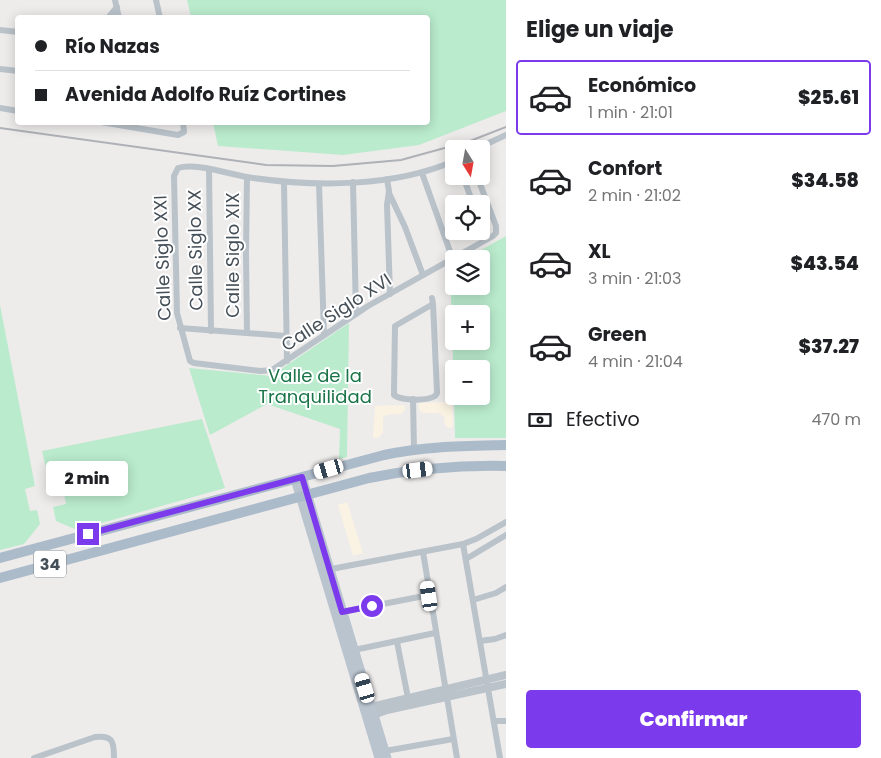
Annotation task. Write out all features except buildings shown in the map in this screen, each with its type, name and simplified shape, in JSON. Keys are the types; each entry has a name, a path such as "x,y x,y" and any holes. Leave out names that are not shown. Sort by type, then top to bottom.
{"main road":[{"name":"34","path":"0,558 384,455 414,449 449,446 506,445"},
{"name":"34","path":"0,578 369,478 404,471 477,465 506,466"},
{"path":"298,478 383,756"},
{"path":"326,570 354,650 368,712"}],"street":[{"path":"108,0 116,2"},
{"path":"156,0 159,15"},
{"path":"110,15 116,2"},
{"path":"116,2 118,15"},
{"path":"0,30 15,32"},
{"path":"0,69 15,71"},
{"path":"0,108 15,110"},
{"path":"142,125 178,135 183,134 185,129 184,125"},
{"path":"490,143 506,136"},
{"path":"209,169 284,182 320,184 387,179 422,172 445,164"},
{"name":"Calle Siglo XXI","path":"189,357 180,328 176,300 174,176 178,168 209,169"},
{"name":"Calle Siglo XX","path":"209,169 211,331"},
{"path":"422,172 450,250"},
{"name":"Calle Siglo XIX","path":"247,177 247,333"},
{"path":"387,179 389,192 390,294"},
{"path":"284,182 287,361"},
{"path":"353,182 356,314"},
{"path":"320,184 324,334"},
{"path":"389,192 405,227 422,275"},
{"name":"Calle Siglo XVI","path":"490,210 497,230 490,238"},
{"name":"Calle Siglo XVI","path":"466,250 485,240"},
{"name":"Calle Siglo XVI","path":"189,357 190,361 194,363 267,371 287,361 324,334 445,261"},
{"path":"433,301 436,396 413,399 399,398 394,395 395,328 399,323 433,301"},
{"path":"180,328 286,336"},
{"path":"413,399 414,449"},
{"path":"326,570 463,544 506,522"},
{"path":"466,559 506,535"},
{"path":"463,544 500,758"},
{"path":"423,552 456,758"},
{"path":"473,600 490,595 506,587"},
{"path":"342,612 429,596"},
{"path":"354,650 435,633"},
{"path":"480,641 506,635"},
{"path":"396,642 408,698"},
{"path":"368,712 387,710 445,694 487,679 506,675"},
{"path":"368,712 408,698 489,688 506,684"},
{"path":"494,721 506,721"},
{"path":"34,758 95,737 109,737 113,741 114,758"},
{"path":"383,756 453,739"}],"shaded area":[{"path":"445,402 445,405 452,405 453,427 448,428 444,423 445,418 439,413 423,413 419,410 419,403"},
{"path":"404,405 405,410 401,414 386,415 383,418 383,433 378,438 373,438 375,406"},
{"path":"347,502 363,553 353,556 338,505"}],"green space":[{"path":"187,0 506,0 506,111 419,145 343,155 218,146 213,125 430,125 430,15 191,15"},
{"path":"506,236 506,438 455,438 454,405 490,405 490,360 453,360 453,350 490,350 490,305 451,305 451,295 490,295 490,250 481,250"},
{"path":"0,305 35,486 25,489 30,511 37,510 40,524 24,544 0,550"},
{"name":"Valle de la Tranquilidad","path":"349,323 347,457 339,459 340,429 267,404 210,435 189,368 271,376"},
{"path":"202,419 225,488 77,530 56,521 53,507 66,504 62,484 50,486 42,451"}],"railway":[{"path":"0,128 266,165 333,166 401,160 470,141 506,127"}],"route":[{"path":"88,534 302,477 342,612 372,606"}]}
